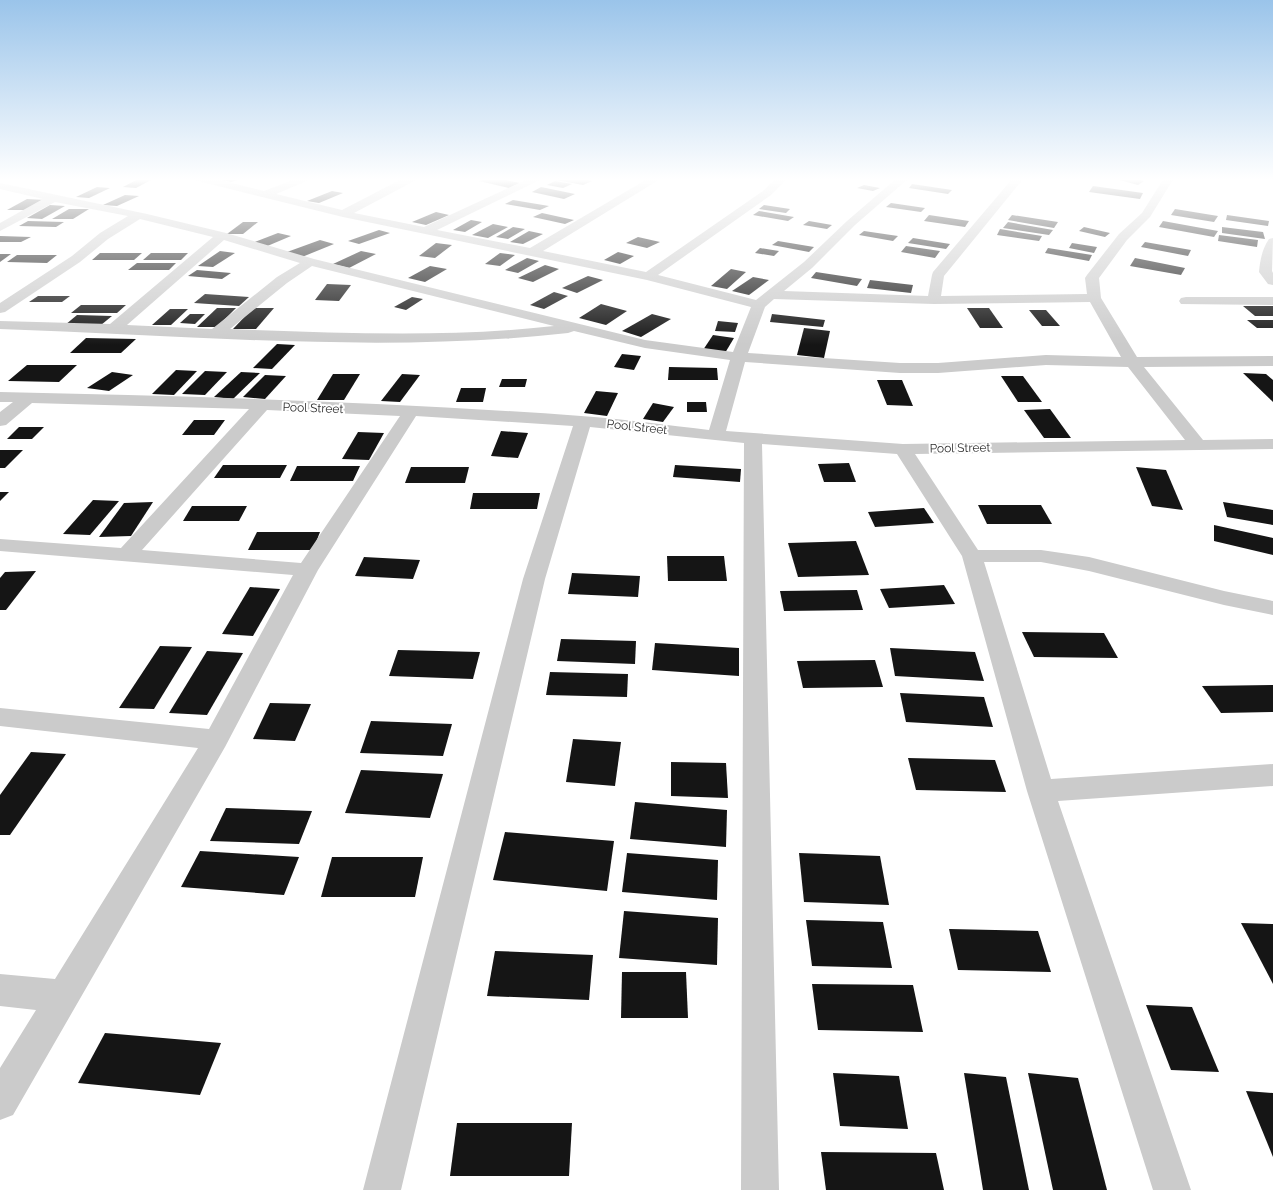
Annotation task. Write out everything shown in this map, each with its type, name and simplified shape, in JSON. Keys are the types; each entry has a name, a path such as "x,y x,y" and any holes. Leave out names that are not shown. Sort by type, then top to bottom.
{"street":[{"path":"0,309 76,259 108,234"},
{"path":"212,234 310,262 583,327 645,344 739,357 908,368 938,368 1046,360 1132,362 1273,360"},
{"path":"444,234 648,276 759,305"},
{"path":"532,252 563,234"},
{"path":"648,276 710,234"},
{"path":"716,436 739,357 759,305 808,265 840,234"},
{"path":"934,300 938,275 974,234"},
{"path":"1127,234 1092,278 1094,298 1132,362 1197,444"},
{"path":"115,328 222,236"},
{"path":"1270,275 1267,258 1273,242"},
{"path":"216,333 282,280 310,262"},
{"path":"771,295 934,300 1094,298"},
{"path":"1186,301 1273,301"},
{"path":"0,325 115,328 276,336 425,338 540,333 583,327"},
{"name":"Pool Street","path":"0,397 185,401 261,406 411,411 582,421 716,436 903,449 1273,444"},
{"path":"0,421 28,398"},
{"path":"126,555 261,406"},
{"path":"0,1102 216,740 307,570 411,411"},
{"path":"382,1190 534,580 582,421"},
{"path":"753,439 760,1190"},
{"path":"903,449 972,556 1041,791 1172,1190"},
{"path":"0,545 307,570"},
{"path":"972,556 1041,556 1089,564 1224,598 1273,608"},
{"path":"0,717 216,740"},
{"path":"1041,791 1273,775"},
{"path":"0,990 64,996"}],"building":[{"path":"277,234 291,236 265,247 252,243"},
{"path":"369,234 388,234 359,244 348,241"},
{"path":"475,234 496,234 488,238 472,235"},
{"path":"502,234 517,234 508,239 496,237"},
{"path":"525,234 543,234 523,244 510,242"},
{"path":"861,234 881,234 898,236 893,241 859,235"},
{"path":"998,234 1027,234 1042,236 1039,241 997,235"},
{"path":"1090,234 1109,234 1105,237"},
{"path":"1195,234 1216,234 1214,237"},
{"path":"1226,234 1263,234 1265,239"},
{"path":"1219,235 1258,240 1257,247 1218,241"},
{"path":"0,236 31,237 21,242 0,242"},
{"path":"638,237 660,242 647,248 626,243"},
{"path":"913,238 950,244 946,249 908,243"},
{"path":"320,240 334,244 302,257 287,252"},
{"path":"778,241 814,247 809,252 772,245"},
{"path":"1145,242 1191,250 1188,256 1141,247"},
{"path":"436,243 452,245 435,258 419,256"},
{"path":"1072,243 1097,247 1094,253 1069,248"},
{"path":"906,246 940,251 935,258 901,252"},
{"path":"760,248 779,251 774,256 755,253"},
{"path":"1048,248 1092,255 1089,261 1045,253"},
{"path":"220,251 235,253 213,267 198,266"},
{"path":"361,251 376,254 349,268 333,264"},
{"path":"618,252 634,256 620,264 604,260"},
{"path":"100,253 142,253 134,260 92,260"},
{"path":"151,253 188,253 181,260 143,260"},
{"path":"500,253 515,255 500,266 485,264"},
{"path":"0,254 11,254 0,262"},
{"path":"17,255 57,255 47,263 7,262"},
{"path":"527,258 539,261 518,273 505,270"},
{"path":"1135,258 1185,268 1181,275 1130,266"},
{"path":"137,263 176,263 169,270 128,270"},
{"path":"545,265 559,269 533,282 518,278"},
{"path":"430,266 447,269 425,282 408,278"},
{"path":"731,269 746,272 727,289 711,286"},
{"path":"197,270 231,273 222,279 188,276"},
{"path":"816,272 862,279 857,286 811,278"},
{"path":"588,276 603,280 577,293 562,288"},
{"path":"753,277 769,280 749,295 732,291"},
{"path":"870,280 913,285 911,293 867,288"},
{"path":"327,284 351,285 339,301 315,300"},
{"path":"554,292 568,296 544,309 530,305"},
{"path":"205,294 249,297 239,306 194,303"},
{"path":"38,296 70,296 62,302 29,302"},
{"path":"412,297 423,299 406,310 394,307"},
{"path":"601,304 627,311 606,325 579,318"},
{"path":"81,305 126,305 117,313 71,313"},
{"path":"1243,306 1273,306 1273,316 1255,316"},
{"path":"217,308 236,308 217,327 197,327"},
{"path":"253,308 274,308 256,329 233,329"},
{"path":"967,308 989,308 1003,328 980,328"},
{"path":"170,309 188,309 171,325 152,325"},
{"path":"1029,310 1046,310 1060,326 1042,326"},
{"path":"190,314 205,314 195,324 180,323"},
{"path":"652,314 671,319 641,337 622,331"},
{"path":"772,314 825,320 823,327 770,322"},
{"path":"77,315 112,316 101,325 65,325"},
{"path":"1247,320 1273,320 1273,328 1257,328"},
{"path":"718,321 738,323 735,332 715,331"},
{"path":"804,328 830,331 824,358 797,355"},
{"path":"713,335 734,338 725,353 703,350"},
{"path":"86,338 136,339 121,353 70,353"},
{"path":"277,344 295,345 272,369 253,368"},
{"path":"622,354 641,356 634,370 614,367"},
{"path":"27,365 77,365 59,382 8,381"},
{"path":"669,367 717,368 718,380 668,380"},
{"path":"176,370 197,371 174,395 152,394"},
{"path":"205,371 227,372 205,395 182,394"},
{"path":"112,372 133,375 109,391 87,388"},
{"path":"241,372 260,373 233,399 214,397"},
{"path":"1243,373 1266,374 1273,380 1273,402"},
{"path":"333,374 360,374 344,400 317,400"},
{"path":"402,374 420,375 400,402 381,401"},
{"path":"265,375 286,376 265,399 243,397"},
{"path":"1001,376 1023,376 1042,402 1018,402"},
{"path":"502,379 527,379 525,387 499,387"},
{"path":"877,380 902,380 913,406 887,405"},
{"path":"461,388 486,388 483,402 456,402"},
{"path":"596,391 618,393 607,416 584,413"},
{"path":"687,402 706,402 707,412 687,412"},
{"path":"653,403 674,407 663,422 643,419"},
{"path":"1050,409 1071,438 1044,438 1024,410"},
{"path":"194,420 225,420 214,435 182,435"},
{"path":"19,427 44,427 32,439 7,439"},
{"path":"501,431 528,433 518,458 491,456"},
{"path":"358,432 384,433 369,460 342,459"},
{"path":"0,450 23,450 5,468 0,468"},
{"path":"849,463 856,482 824,482 818,464"},
{"path":"223,465 287,465 280,478 214,478"},
{"path":"675,465 741,469 740,482 673,477"},
{"path":"297,466 360,466 353,481 290,481"},
{"path":"411,467 469,467 465,483 405,483"},
{"path":"1136,467 1166,470 1183,510 1152,506"},
{"path":"0,492 9,492 0,501"},
{"path":"473,493 540,493 537,509 470,509"},
{"path":"93,500 119,501 90,535 63,534"},
{"path":"153,502 131,536 99,537 124,503"},
{"path":"1223,502 1273,510 1273,525 1227,517"},
{"path":"978,505 1041,505 1052,524 987,524"},
{"path":"192,506 247,506 239,521 183,521"},
{"path":"924,508 934,523 875,527 868,512"},
{"path":"1214,525 1273,538 1273,555 1214,541"},
{"path":"257,532 320,532 313,550 248,550"},
{"path":"856,541 869,575 798,577 788,543"},
{"path":"667,556 724,556 727,581 668,581"},
{"path":"364,557 420,560 413,579 355,576"},
{"path":"36,571 6,610 0,610 0,578 5,572"},
{"path":"572,573 640,576 638,597 568,594"},
{"path":"944,585 955,604 889,608 880,589"},
{"path":"250,587 280,589 253,636 222,634"},
{"path":"857,590 863,610 784,611 780,591"},
{"path":"1022,632 1104,633 1118,658 1034,657"},
{"path":"561,639 636,641 635,664 557,661"},
{"path":"655,643 739,648 739,676 652,670"},
{"path":"160,646 192,647 154,709 119,708"},
{"path":"890,648 975,652 984,681 895,676"},
{"path":"398,650 480,652 473,679 389,676"},
{"path":"207,651 243,653 207,715 169,713"},
{"path":"875,660 883,687 803,688 797,661"},
{"path":"550,672 628,674 627,697 546,695"},
{"path":"1273,685 1273,712 1221,713 1202,686"},
{"path":"900,693 984,697 993,727 906,722"},
{"path":"270,703 311,704 295,741 253,739"},
{"path":"371,721 452,724 443,756 360,753"},
{"path":"573,739 621,742 615,786 566,782"},
{"path":"31,752 66,754 10,835 0,835 0,795"},
{"path":"908,758 995,760 1006,792 916,790"},
{"path":"671,762 726,763 728,798 671,796"},
{"path":"361,770 443,774 430,818 345,813"},
{"path":"635,802 727,810 726,847 630,839"},
{"path":"226,808 312,811 299,844 210,841"},
{"path":"505,832 614,841 607,891 493,880"},
{"path":"200,851 299,857 284,895 181,887"},
{"path":"627,853 718,860 717,900 622,892"},
{"path":"799,853 880,856 889,905 804,902"},
{"path":"332,857 423,857 415,897 321,897"},
{"path":"624,911 718,918 717,965 619,958"},
{"path":"806,920 883,922 892,968 812,966"},
{"path":"1241,923 1273,924 1273,984"},
{"path":"949,929 1038,931 1051,972 958,970"},
{"path":"495,951 593,955 589,1000 487,996"},
{"path":"622,972 686,972 688,1018 621,1018"},
{"path":"812,984 913,985 923,1032 818,1030"},
{"path":"1146,1005 1192,1007 1219,1072 1171,1070"},
{"path":"105,1033 221,1043 200,1095 78,1083"},
{"path":"833,1073 899,1076 908,1129 840,1126"},
{"path":"964,1073 1006,1077 1029,1190 983,1190"},
{"path":"1028,1073 1078,1078 1107,1190 1053,1190"},
{"path":"1246,1091 1273,1093 1273,1157"},
{"path":"457,1123 572,1123 569,1176 450,1176"},
{"path":"821,1152 936,1153 944,1190 826,1190"}]}
